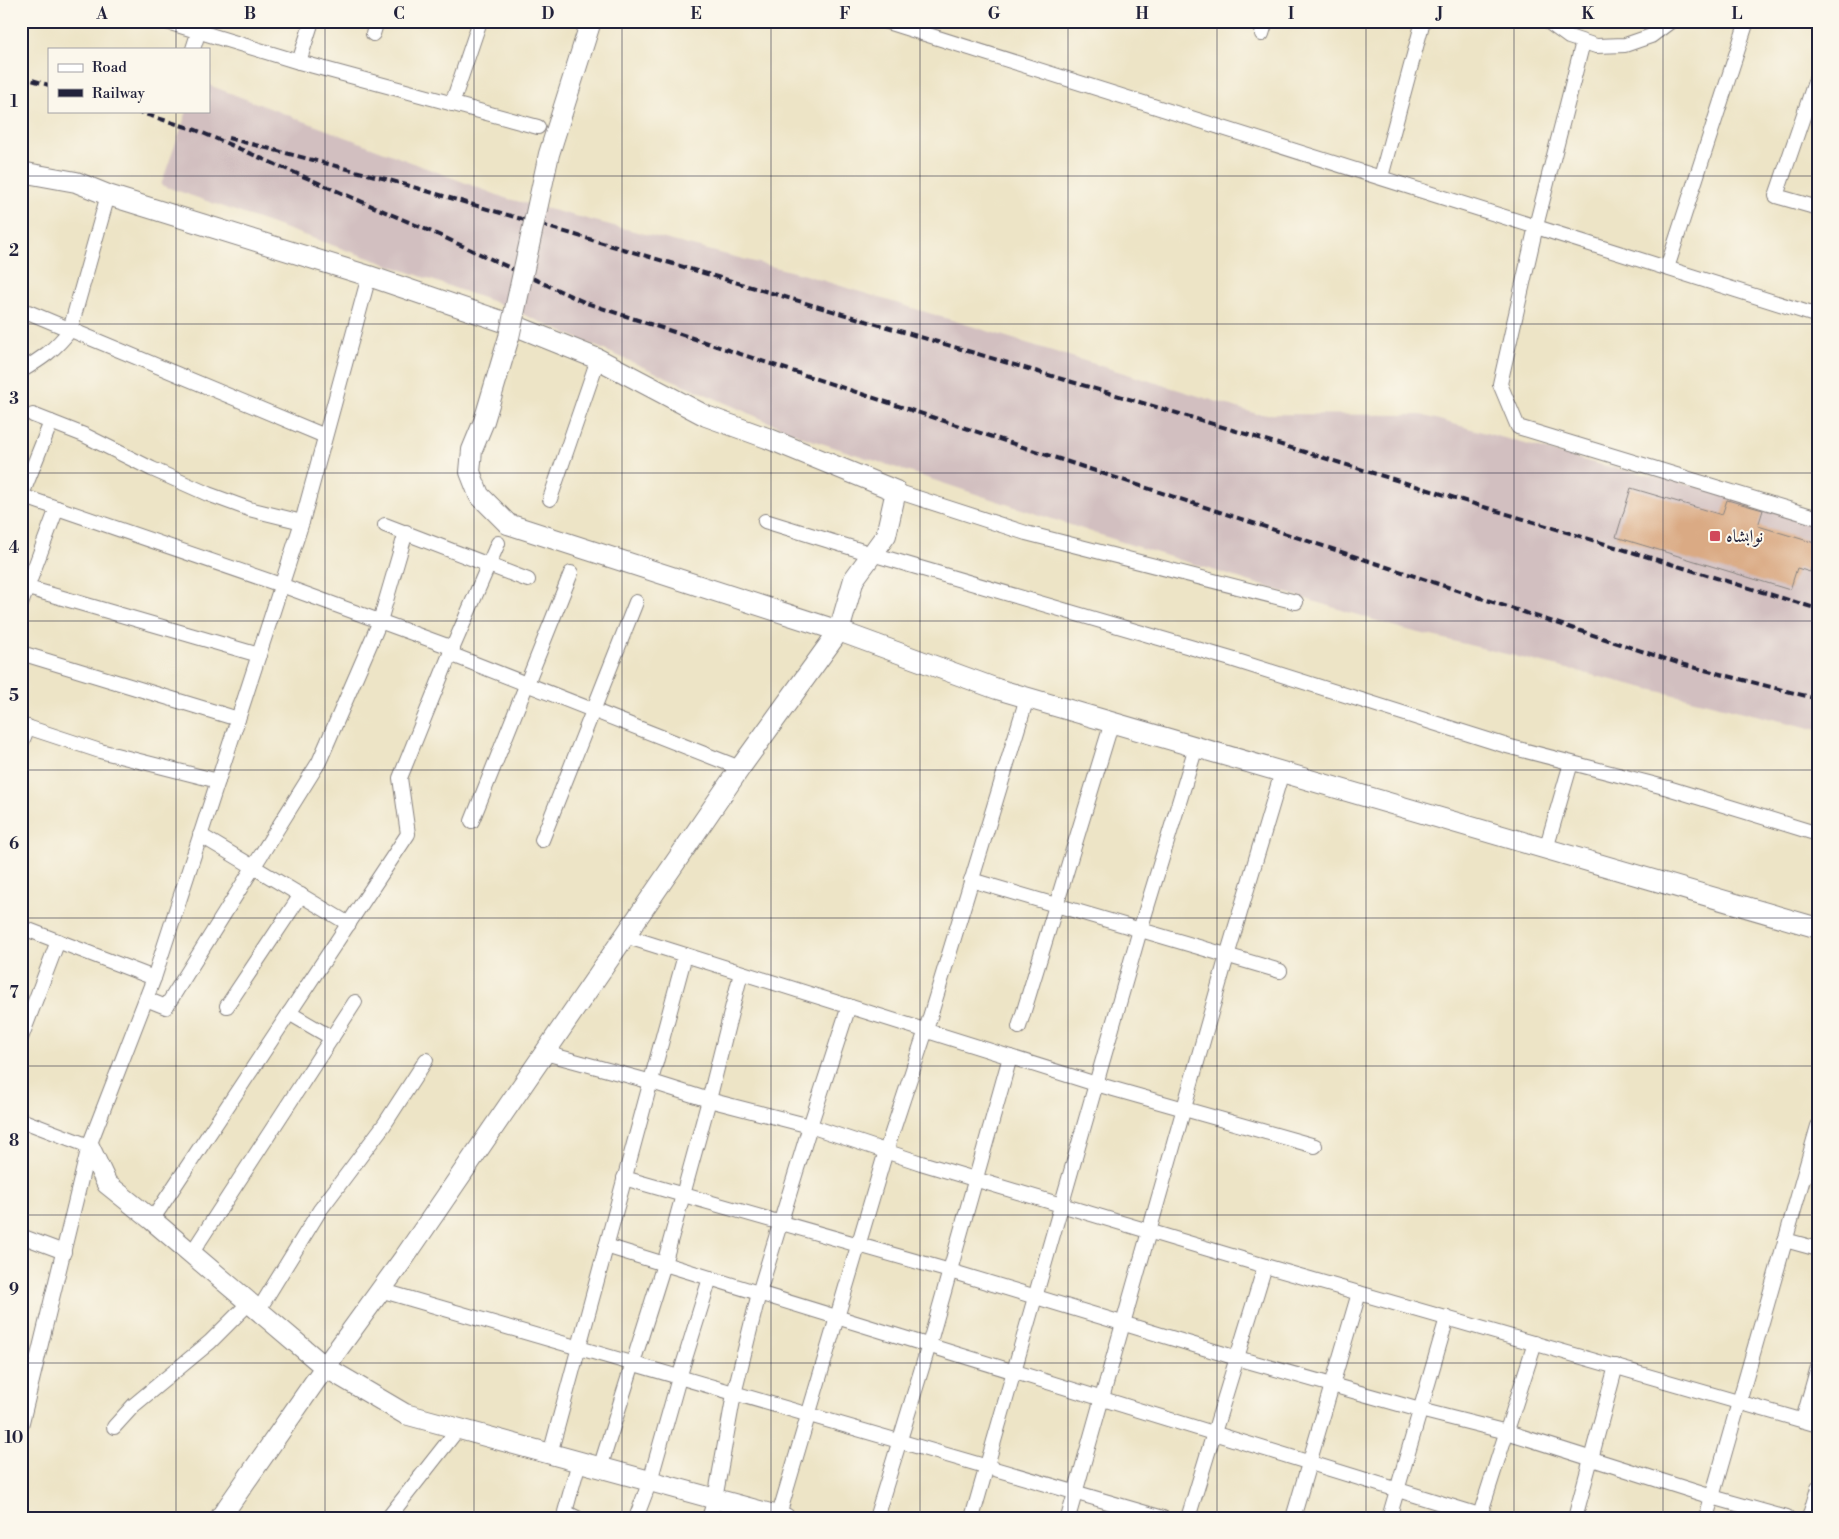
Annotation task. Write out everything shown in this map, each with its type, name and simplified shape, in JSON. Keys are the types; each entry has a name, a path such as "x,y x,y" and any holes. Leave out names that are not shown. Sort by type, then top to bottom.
{"street":[{"path":"164,21 200,27 299,62 538,127"},
{"path":"299,62 312,21"},
{"path":"452,104 480,21"},
{"path":"591,21 549,154 509,338 484,421 472,450 470,472 479,495 508,524 839,631 996,689 1818,928"},
{"path":"884,21 1818,316"},
{"path":"1381,177 1423,21"},
{"path":"1547,21 1569,37 1596,46 1625,45 1652,36 1671,21"},
{"path":"1667,268 1747,21"},
{"path":"193,48 200,27"},
{"path":"1583,42 1536,226 1500,384 1518,427 1818,518"},
{"path":"1818,73 1776,196 1818,208"},
{"path":"23,177 76,182 108,195 369,276 516,326 598,360 706,416 767,438 896,491 1026,533 1296,602"},
{"path":"21,371 47,356 70,330 108,195"},
{"path":"21,1426 89,1146 154,978 302,522 369,276"},
{"path":"28,312 325,436"},
{"path":"550,499 598,360"},
{"path":"33,415 84,435 208,494 248,509 302,522"},
{"path":"51,422 22,496 380,621 525,684 740,768"},
{"path":"220,1518 545,1054 740,768 839,631 854,579 886,535 896,491"},
{"path":"21,604 57,508"},
{"path":"765,521 1231,659 1507,746 1668,788 1818,834"},
{"path":"385,525 528,580"},
{"path":"146,999 166,1007 319,762 380,621 406,532"},
{"path":"152,1220 408,834 400,778 498,543"},
{"path":"472,821 525,684 571,573"},
{"path":"28,588 259,655"},
{"path":"542,840 636,602"},
{"path":"21,653 238,719"},
{"path":"21,1120 89,1146 107,1184 325,1367 405,1414 781,1517 808,1416 886,1151 926,1030 1027,698"},
{"path":"1019,1027 1112,722"},
{"path":"21,744 24,726 100,751 218,781"},
{"path":"972,1518 1060,1204 1196,747"},
{"path":"1546,849 1571,762"},
{"path":"1068,1518 1227,956 1282,772"},
{"path":"200,835 349,924"},
{"path":"971,880 1280,971"},
{"path":"227,1006 301,895"},
{"path":"21,927 154,978"},
{"path":"624,936 1096,1084 1315,1146"},
{"path":"21,1038 58,941"},
{"path":"550,1454 685,955"},
{"path":"600,1468 664,1264 709,1100 741,973"},
{"path":"191,1254 356,1002"},
{"path":"709,1518 715,1499 734,1394 759,1293 849,1006"},
{"path":"289,1013 332,1038"},
{"path":"545,1054 810,1126 975,1179 1265,1266 1740,1401 1818,1425"},
{"path":"876,1518 950,1271 1010,1057"},
{"path":"114,1428 134,1404 254,1307 320,1210 384,1125 426,1060"},
{"path":"1706,1518 1818,1126"},
{"path":"624,1178 950,1271 1237,1358 1420,1410 1506,1432 1712,1497 1787,1518"},
{"path":"21,1236 64,1252"},
{"path":"1785,1240 1818,1249"},
{"path":"606,1246 1483,1517 1506,1432 1535,1343"},
{"path":"1188,1518 1265,1266"},
{"path":"636,1518 650,1481 710,1278"},
{"path":"380,1290 1163,1518"},
{"path":"1293,1518 1359,1293"},
{"path":"1388,1518 1447,1318"},
{"path":"1574,1518 1616,1366"},
{"path":"1803,1420 1818,1367"},
{"path":"388,1518 458,1429"},
{"path":"578,1518 565,1512 579,1462"},
{"path":"1809,1518 1818,1488"}],"shaded area":[{"path":"210,85 505,198 805,275 1257,414 1421,415 1590,462 1727,493 1818,522 1818,730 1403,629 1122,542 803,437 497,303 161,185 187,112 210,112"}],"building":[{"path":"1631,488 1722,515 1727,500 1763,510 1758,526 1818,544 1818,568 1812,566 1810,572 1797,568 1790,590 1616,537"}],"railway":[{"path":"21,77 48,85"},
{"path":"138,112 196,130 441,236 586,303 1681,664 1818,699"},
{"path":"228,138 386,179 961,349 1818,609"}],"place":[{"name":"نوابشاہ","path":"1715,536"}]}
